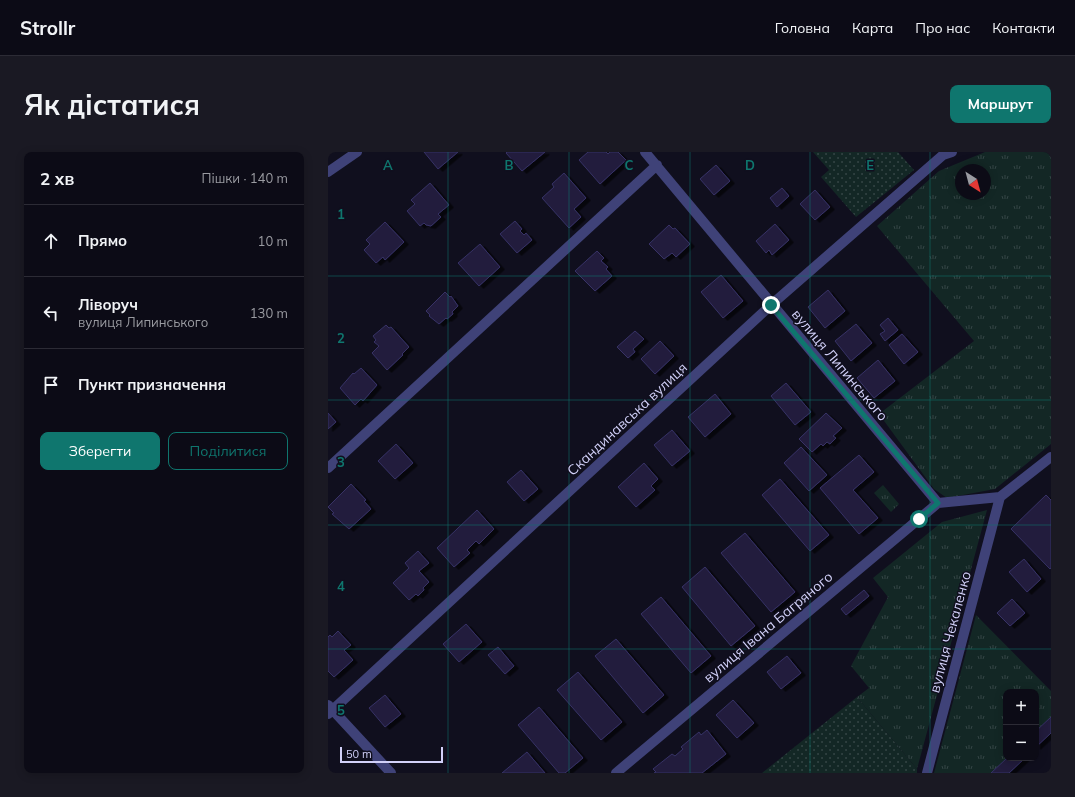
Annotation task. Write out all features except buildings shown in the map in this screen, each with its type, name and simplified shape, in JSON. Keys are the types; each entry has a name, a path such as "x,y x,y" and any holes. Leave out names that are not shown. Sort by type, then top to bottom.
{"street":[{"path":"328,172 357,152"},
{"name":"вулиця Липинського","path":"645,152 771,305 938,503"},
{"name":"Скандинавська вулиця","path":"330,710 771,305 943,155 952,152"},
{"path":"328,468 656,165"},
{"path":"938,503 1000,497 1051,457"},
{"name":"вулиця Чекаленко","path":"927,773 1000,497"},
{"name":"вулиця Івана Багряного","path":"616,773 938,503"},
{"path":"330,710 391,773"}],"green space":[{"path":"813,152 898,152 914,170 856,217 821,177 829,170"},
{"path":"985,152 1051,152 1051,444 995,489 947,498 934,489 879,414 974,341 877,226 939,171 955,164 955,200 991,200 991,164 956,164"},
{"path":"883,485 899,504 891,512 874,493"},
{"path":"987,510 917,769 857,697 869,688 851,666 888,597 873,578 942,522"},
{"path":"976,615 1051,691 1051,717 1039,728 1039,689 1003,689 1004,761 991,773 934,773"},
{"path":"857,697 917,769 917,773 762,773"}],"route":[{"path":"771,305 938,503 919,519"}]}
